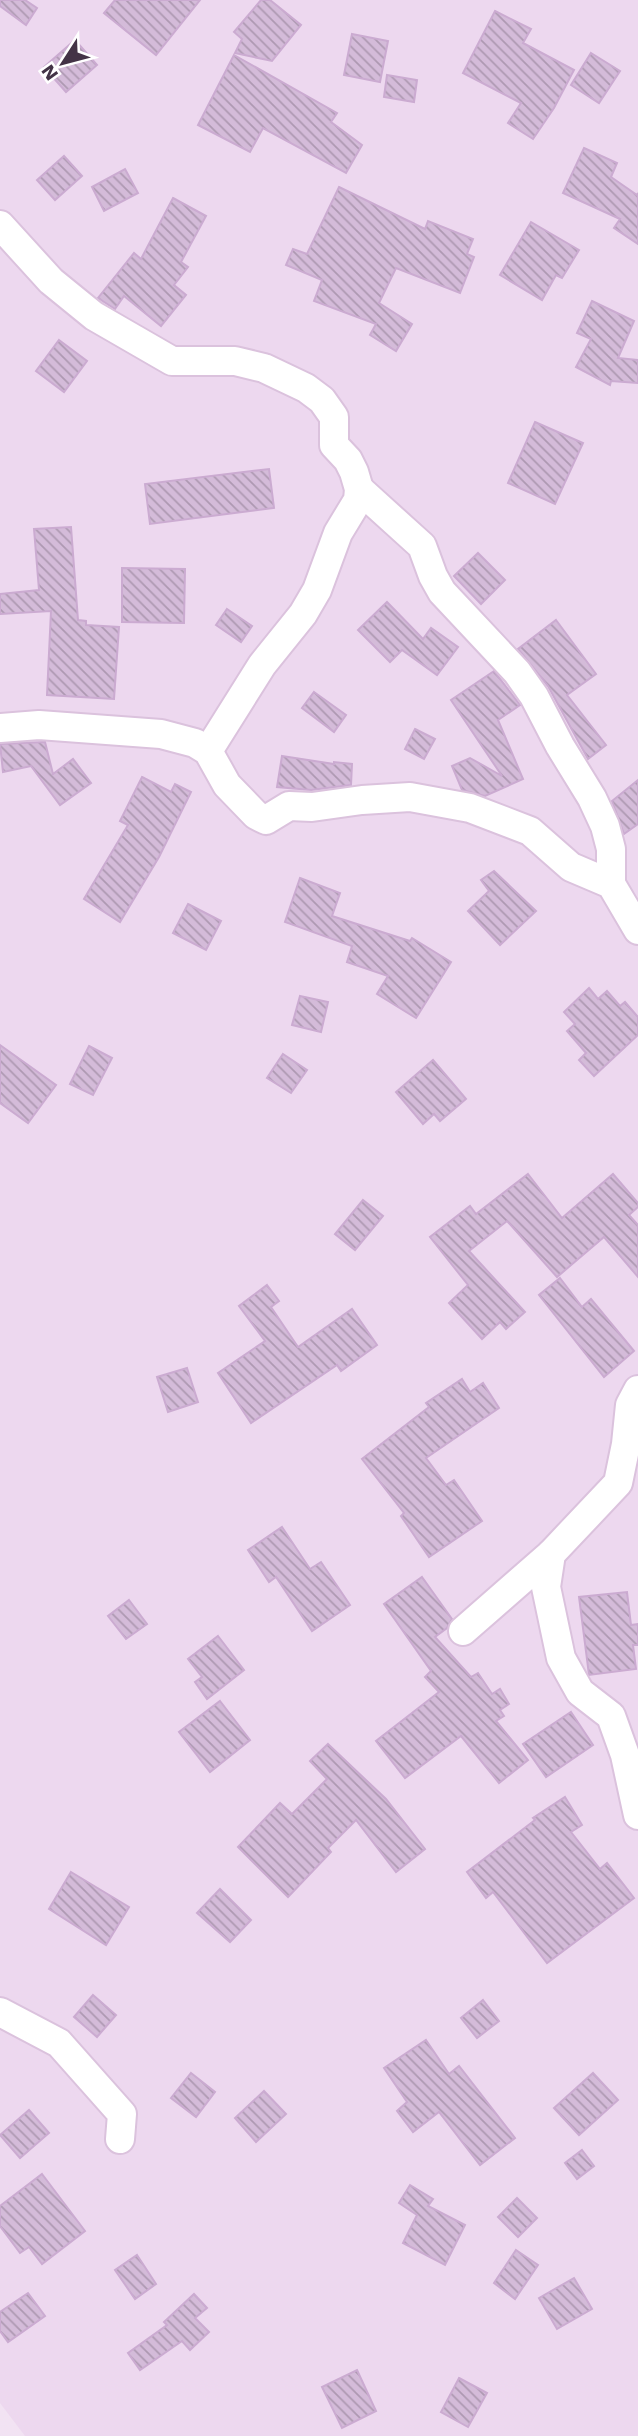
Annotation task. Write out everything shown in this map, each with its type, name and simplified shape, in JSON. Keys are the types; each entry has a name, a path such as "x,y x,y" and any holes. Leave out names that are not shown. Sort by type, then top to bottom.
{"street":[{"path":"0,225 51,281 94,316 172,361 235,361 264,368 306,388 322,400 334,417 334,445 348,460 359,489 358,500 338,533 317,590 303,614 262,665 208,751"},
{"path":"359,489 422,546 433,576 443,593 517,672 534,696 606,826 611,849 611,884 638,930"},
{"path":"0,728 40,725 161,734 195,743 208,751 227,785 256,815 266,820 289,806 312,807 410,797 470,808 530,831 571,867 611,884"},
{"path":"463,1631 551,1554 618,1483 630,1405 638,1390"},
{"path":"551,1554 546,1587 561,1658 580,1692 611,1716 625,1755 638,1815"},
{"path":"0,2012 59,2043 122,2114 120,2138"}],"shaded area":[{"path":"0,0 638,0 638,2436 25,2436 0,2403"}],"building":[{"path":"0,0 25,0 37,8 26,25 0,6"},
{"path":"115,0 200,0 156,55 104,13"},
{"path":"261,0 270,0 301,25 272,61 235,53 242,39 234,32"},
{"path":"495,11 531,29 523,43 574,70 554,108 533,139 508,123 521,103 463,73"},
{"path":"352,34 388,41 380,82 344,75"},
{"path":"75,40 97,65 66,92 44,67"},
{"path":"591,53 620,71 599,103 571,85"},
{"path":"234,55 337,113 331,122 362,145 346,173 263,128 250,152 198,125"},
{"path":"387,75 417,80 414,102 384,97"},
{"path":"584,148 617,163 611,177 637,195 638,193 638,244 614,228 620,219 563,193"},
{"path":"64,156 82,176 55,200 37,180"},
{"path":"125,169 138,193 104,211 92,187"},
{"path":"339,187 425,229 428,221 473,239 467,254 474,257 460,293 396,268 379,303 412,324 396,351 370,335 376,324 314,301 322,280 286,265 293,249 307,254"},
{"path":"173,198 206,216 181,262 188,267 174,285 186,295 161,326 124,296 115,309 98,298 134,253 141,259"},
{"path":"531,222 579,250 562,278 556,275 542,300 500,275"},
{"path":"592,301 634,321 618,358 638,360 638,383 611,381 610,385 576,367 591,339 577,333"},
{"path":"59,340 87,361 64,392 36,371"},
{"path":"535,422 583,443 555,504 508,483"},
{"path":"269,469 274,508 150,524 145,484"},
{"path":"71,527 78,620 86,621 86,625 119,627 114,699 47,695 51,611 0,614 0,594 39,590 34,529"},
{"path":"478,553 505,580 481,604 454,576"},
{"path":"122,568 185,569 184,623 122,622"},
{"path":"387,602 423,639 431,628 458,647 437,675 402,650 390,662 358,630"},
{"path":"227,609 252,626 241,642 216,625"},
{"path":"556,620 596,674 567,695 606,745 588,759 548,686 518,649"},
{"path":"494,671 520,705 498,720 523,779 485,796 462,790 452,766 470,758 502,776 451,700"},
{"path":"314,692 346,715 334,732 302,708"},
{"path":"415,729 435,739 424,759 405,749"},
{"path":"45,742 53,774 73,759 91,783 60,805 31,766 3,772 0,744"},
{"path":"282,756 352,764 351,785 311,790 277,787"},
{"path":"142,777 171,792 175,784 191,792 159,857 120,922 84,899 128,825 120,821"},
{"path":"638,780 638,824 624,834 612,801"},
{"path":"494,871 536,911 500,945 468,911 489,891 481,880"},
{"path":"300,878 340,893 332,916 410,941 412,938 451,962 416,1018 377,994 388,976 347,962 352,946 285,922"},
{"path":"188,904 221,921 206,950 173,933"},
{"path":"589,988 598,999 607,991 620,1006 625,1002 638,1017 638,1035 594,1076 579,1060 586,1053 567,1031 575,1024 564,1012"},
{"path":"300,996 328,1002 321,1032 292,1025"},
{"path":"0,1045 56,1085 28,1123 0,1103"},
{"path":"89,1046 112,1058 93,1095 70,1084"},
{"path":"283,1054 307,1070 291,1093 267,1078"},
{"path":"433,1060 466,1099 440,1121 434,1114 423,1124 396,1092"},
{"path":"528,1174 562,1218 613,1174 638,1203 638,1207 629,1215 638,1225 638,1277 604,1237 557,1277 507,1221 469,1251 525,1312 506,1329 500,1322 482,1339 449,1303 468,1285 430,1237 470,1206 476,1214"},
{"path":"363,1200 383,1216 355,1250 335,1234"},
{"path":"560,1278 582,1307 591,1299 634,1351 604,1377 539,1295"},
{"path":"267,1285 279,1301 271,1307 298,1347 352,1309 377,1345 341,1371 337,1365 251,1423 218,1373 265,1341 239,1306"},
{"path":"187,1368 198,1402 168,1412 157,1377"},
{"path":"462,1379 470,1392 483,1383 499,1408 426,1458 446,1485 454,1480 482,1521 429,1557 401,1516 404,1513 362,1459 429,1407 426,1403"},
{"path":"282,1527 310,1569 321,1562 350,1605 312,1631 276,1577 269,1582 248,1550"},
{"path":"422,1577 452,1619 447,1628 435,1637 471,1677 478,1673 492,1694 500,1689 509,1704 500,1710 504,1716 496,1721 528,1760 499,1783 461,1736 405,1778 376,1741 439,1692 425,1677 431,1671 384,1604"},
{"path":"627,1592 631,1625 638,1624 638,1645 633,1645 636,1669 589,1675 579,1597"},
{"path":"129,1600 147,1624 126,1639 108,1616"},
{"path":"218,1636 244,1670 207,1699 195,1682 202,1677 188,1659"},
{"path":"220,1701 250,1740 210,1772 179,1732"},
{"path":"571,1712 593,1745 546,1777 523,1744"},
{"path":"328,1744 386,1799 425,1849 396,1872 356,1820 328,1848 331,1852 288,1897 238,1847 280,1803 292,1814 327,1779 310,1761"},
{"path":"565,1797 582,1825 571,1832 600,1869 607,1863 634,1898 547,1963 493,1892 486,1898 467,1872 535,1820 533,1818"},
{"path":"71,1872 129,1907 106,1945 49,1909"},
{"path":"220,1889 251,1920 230,1942 197,1913"},
{"path":"93,1995 116,2015 97,2037 74,2017"},
{"path":"483,2000 499,2021 477,2038 461,2018"},
{"path":"426,2040 449,2074 459,2066 515,2138 480,2165 439,2112 413,2132 397,2111 407,2102 384,2068"},
{"path":"191,2073 215,2092 196,2117 171,2098"},
{"path":"593,2073 618,2100 579,2135 554,2108"},
{"path":"264,2091 286,2114 256,2142 235,2118"},
{"path":"29,2110 49,2133 20,2158 0,2135"},
{"path":"582,2150 594,2166 577,2179 565,2163"},
{"path":"42,2174 85,2231 42,2264 29,2247 20,2253 0,2226 0,2206"},
{"path":"410,2185 433,2199 428,2206 465,2225 445,2265 403,2243 417,2215 399,2203"},
{"path":"517,2198 537,2218 518,2237 498,2217"},
{"path":"516,2250 538,2265 515,2299 494,2283"},
{"path":"137,2255 156,2284 135,2299 115,2270"},
{"path":"574,2278 592,2309 557,2329 539,2298"},
{"path":"28,2293 45,2316 8,2342 0,2331 0,2312"},
{"path":"194,2294 207,2308 195,2318 209,2332 190,2350 182,2341 140,2370 128,2353 167,2325 164,2322"},
{"path":"357,2370 376,2411 342,2428 322,2387"},
{"path":"459,2378 487,2393 468,2427 441,2412"}]}
